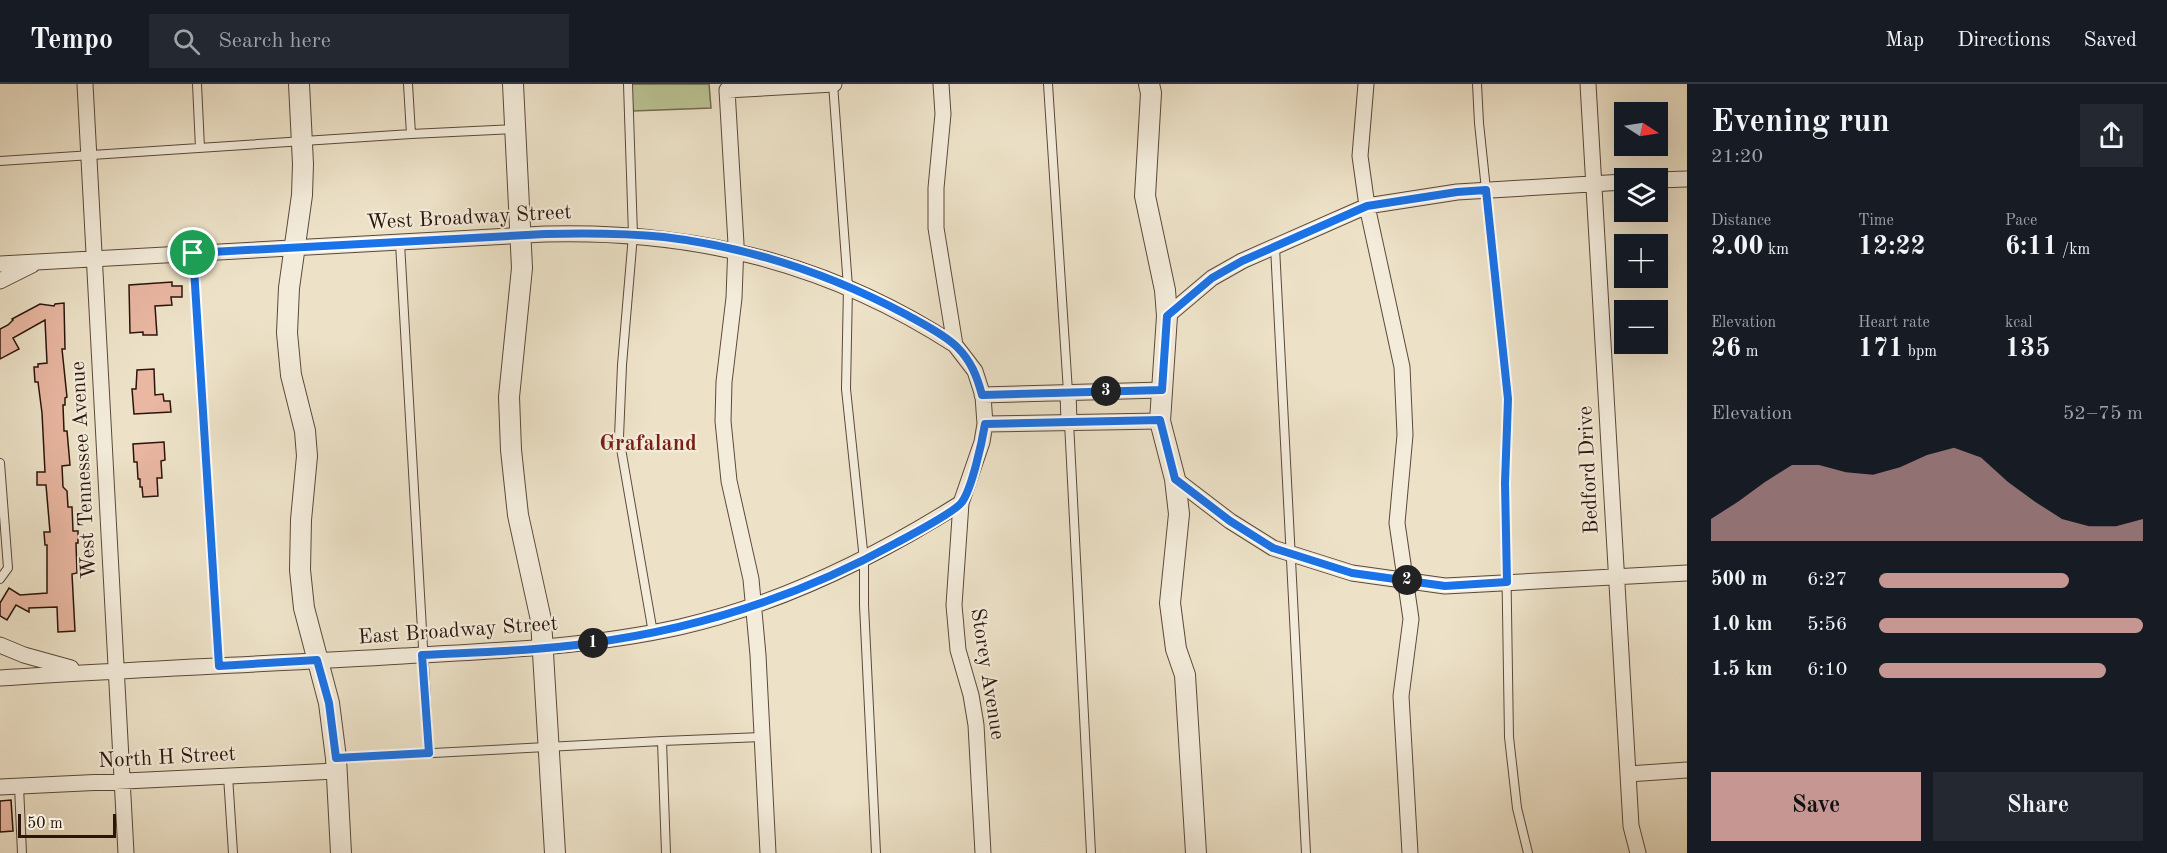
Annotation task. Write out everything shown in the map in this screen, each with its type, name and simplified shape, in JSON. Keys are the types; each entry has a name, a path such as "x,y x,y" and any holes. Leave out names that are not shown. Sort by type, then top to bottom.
{"street":[{"name":"West Tennessee Avenue","path":"85,84 126,853"},
{"path":"299,84 302,195 290,288 287,333 291,375 305,431 308,456 301,520 300,570 304,608 329,703 336,764 341,853"},
{"path":"513,84 522,268 509,397 511,450 518,515 536,597 544,648 555,853"},
{"path":"768,853 753,605 748,561 729,481 723,421 724,382 734,298 736,251 727,90 834,84"},
{"name":"Storey Avenue","path":"940,84 943,114 936,188 936,228 955,345 975,371 982,395 985,424 976,461 961,503 955,582 955,632 976,724 982,853"},
{"path":"1149,84 1151,93 1145,196 1165,290 1167,316 1160,420 1175,479 1179,513 1170,603 1176,649 1185,675 1196,853"},
{"path":"1366,84 1360,156 1367,206 1402,367 1405,435 1397,523 1411,619 1401,696 1410,853"},
{"name":"Bedford Drive","path":"1588,84 1631,826 1638,853"},
{"path":"1668,180 1687,179"},
{"path":"1167,316 1212,278 1242,261 1367,206 1457,192 1614,183"},
{"name":"West Broadway Street","path":"0,264 587,232 633,235 689,241 794,266 848,287 914,319 955,345"},
{"path":"0,281 39,262"},
{"path":"982,395 1162,390"},
{"path":"1068,392 1069,422"},
{"path":"985,424 1160,420"},
{"path":"1175,479 1230,521 1273,548 1352,573 1445,586 1687,573"},
{"name":"East Broadway Street","path":"0,678 544,648 589,644 653,633 694,623 811,585 864,560 933,522 961,503"},
{"path":"0,645 48,662 88,672"},
{"name":"North H Street","path":"0,787 228,776 336,764"},
{"path":"1628,774 1687,770"}],"lane":[{"path":"197,84 200,148"},
{"path":"408,84 411,134"},
{"path":"628,84 633,235 622,365 619,437 653,633"},
{"path":"834,84 848,287 846,389 864,560 864,605 876,853"},
{"path":"1048,84 1068,392"},
{"path":"1478,84 1486,190 1508,399 1505,483 1509,737 1517,807 1528,853"},
{"path":"0,161 516,129"},
{"path":"400,243 429,753"},
{"path":"1275,247 1306,853"},
{"path":"193,253 219,666"},
{"path":"1069,422 1091,853"},
{"path":"0,463 8,568 0,579"},
{"path":"336,764 429,753 762,737"},
{"path":"662,741 666,853"},
{"path":"228,776 233,853"},
{"path":"19,786 22,853"}],"green space":[{"path":"631,84 709,84 711,108 633,111"}],"building":[{"path":"172,282 172,286 182,286 182,297 171,297 172,305 155,306 157,335 143,335 143,332 130,333 129,285"},
{"path":"64,303 65,349 62,349 67,397 63,405 64,431 67,431 70,465 62,466 63,487 67,491 68,507 72,507 73,531 78,531 78,543 76,543 77,573 72,574 75,631 58,632 57,607 29,608 29,612 16,605 7,620 0,616 0,603 9,588 20,595 47,593 47,545 45,545 44,532 50,532 46,485 37,485 37,472 45,472 42,413 34,367 47,363 45,320 13,338 19,349 0,359 0,329 8,325 12,319 40,304 54,306"},
{"path":"154,369 155,395 163,394 164,401 170,401 171,412 134,414 132,389 136,389 137,370"},
{"path":"164,442 165,460 161,461 162,478 157,478 158,496 143,497 140,479 138,479 137,462 134,462 133,444"},
{"path":"11,800 13,831 0,832 0,801"}],"district":[{"name":"Grafaland","path":"648,444"}],"route":[{"path":"1486,190 1508,399 1505,483 1507,582 1445,586 1352,573 1273,548 1230,521 1175,479 1160,420 985,424 982,442 961,503 933,522 866,559 811,585 724,615 679,627 589,644 422,655 429,753 336,758 329,703 317,660 219,666 193,253 594,232 689,241 794,266 856,290 914,319 955,345 975,371 982,395 1162,390 1167,316 1212,278 1242,261 1367,206 1457,192 1486,190"}]}
